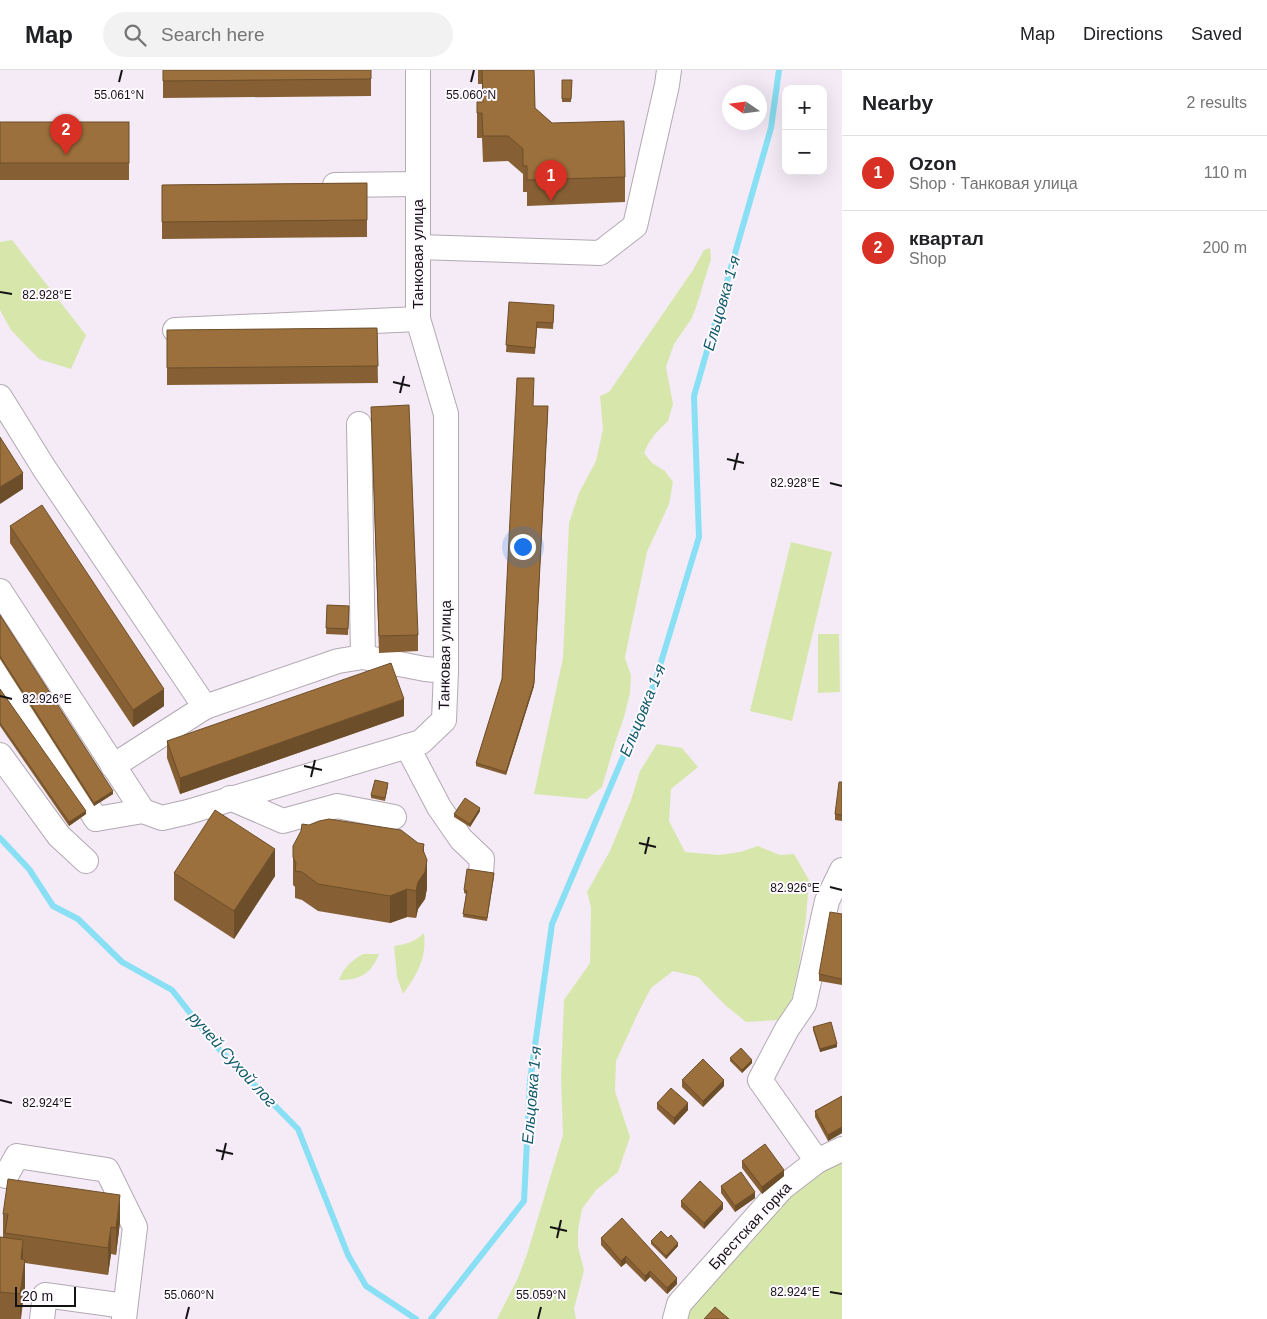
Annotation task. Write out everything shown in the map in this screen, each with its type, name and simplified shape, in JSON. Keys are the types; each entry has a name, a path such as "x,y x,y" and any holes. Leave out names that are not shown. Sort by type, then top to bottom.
{"street":[{"name":"Танковая улица","path":"0,670 96,818 143,812 162,818 188,812 422,742 444,720 446,671 446,414 418,319 418,70"},
{"path":"418,247 600,252 635,226 669,70"},
{"path":"318,185 418,184"},
{"path":"175,330 418,319"},
{"path":"0,397 44,468 205,706"},
{"path":"359,424 363,657"},
{"path":"0,591 143,812"},
{"path":"113,766 205,706 338,661 363,657 425,669 446,671"},
{"path":"407,746 439,806 461,839 482,859 481,874"},
{"path":"0,755 58,836 86,861"},
{"path":"230,798 283,821 337,806 394,817"},
{"path":"817,1161 760,1080 787,1029 804,1004 828,901 842,870"},
{"name":"Брестская горка","path":"675,1319 679,1304 782,1188 817,1161 842,1149"},
{"path":"6,1176 17,1156 107,1170 134,1227 125,1313 45,1295 42,1319"}],"green space":[{"path":"12,240 86,335 71,369 39,359 11,330 0,310 0,242"},
{"path":"710,248 711,259 692,318 674,344 666,367 673,404 668,421 655,434 644,453 652,463 665,471 673,482 669,504 647,552 625,658 631,675 630,693 602,787 587,799 534,794 563,658 569,523 579,493 596,461 603,429 600,396 609,392 693,270 704,250"},
{"path":"791,542 832,552 792,721 750,711"},
{"path":"818,634 839,634 840,692 818,693"},
{"path":"657,744 682,748 698,767 671,789 669,821 685,852 719,855 740,852 758,846 780,855 794,854 809,880 799,966 791,1002 778,1020 746,1022 725,1005 698,977 673,971 651,988 616,1061 615,1091 630,1137 618,1172 596,1190 582,1209 578,1230 578,1247 584,1270 574,1309 576,1319 497,1319 518,1278 527,1254 563,1135 561,1077 564,1000 590,963 591,907 587,892 610,851 631,800 640,771"},
{"path":"424,933 425,942 420,966 403,994 397,977 394,946 417,939"},
{"path":"363,954 379,954 376,961 364,974 353,979 339,980 348,965"},
{"path":"842,1158 842,1319 678,1319 691,1296 752,1242 780,1200"}],"building":[{"path":"163,70 371,70 371,79 163,81"},
{"path":"482,70 534,70 535,108 552,123 624,121 625,177 527,180 527,166 523,166 523,149 508,136 483,136 482,113 477,113 477,102 483,102"},
{"path":"562,80 572,80 571,99 562,99"},
{"path":"0,122 129,122 129,163 0,163"},
{"path":"367,183 367,220 162,222 162,185"},
{"path":"509,302 554,305 553,323 537,322 535,348 506,345"},
{"path":"377,328 378,366 167,368 167,330"},
{"path":"517,378 534,378 533,406 548,406 534,683 506,772 476,763 502,679"},
{"path":"409,405 418,635 379,636 371,407"},
{"path":"0,437 23,473 0,487"},
{"path":"42,505 164,689 133,710 10,526"},
{"path":"327,605 349,606 348,629 326,628"},
{"path":"0,615 113,791 94,803 0,656"},
{"path":"391,663 404,699 180,778 167,741"},
{"path":"0,689 86,811 69,822 0,723"},
{"path":"375,780 388,783 385,798 371,795"},
{"path":"839,782 842,782 842,815 835,814"},
{"path":"465,798 480,808 470,824 454,814"},
{"path":"215,810 275,849 234,911 174,873"},
{"path":"329,819 401,830 418,843 424,844 423,850 427,860 425,872 418,882 416,891 407,889 390,896 318,884 302,872 295,871 296,863 293,857 293,846 301,831 302,824 309,825"},
{"path":"467,869 494,873 487,918 463,914 467,891 464,890"},
{"path":"830,912 842,914 842,979 819,974"},
{"path":"831,1022 837,1044 820,1049 813,1027"},
{"path":"741,1048 752,1060 742,1070 730,1058"},
{"path":"703,1059 724,1080 703,1101 682,1080"},
{"path":"671,1088 688,1103 674,1118 657,1103"},
{"path":"842,1096 842,1127 828,1135 815,1111"},
{"path":"765,1144 784,1170 762,1187 742,1161"},
{"path":"741,1172 755,1192 735,1206 721,1186"},
{"path":"8,1179 120,1195 116,1228 111,1227 108,1248 5,1233 8,1214 3,1214"},
{"path":"700,1181 723,1203 704,1223 681,1201"},
{"path":"622,1218 677,1278 667,1288 650,1271 645,1276 626,1256 621,1261 601,1238"},
{"path":"661,1231 668,1238 671,1235 678,1243 666,1256 651,1241"},
{"path":"0,1237 23,1240 21,1259 25,1260 20,1294 0,1292"},
{"path":"715,1307 729,1319 704,1319"}],"waterway":[{"name":"Ельцовка 1-я","path":"431,1319 524,1201 530,1081 552,924 655,682 699,537 694,396 771,128 779,70"},
{"name":"ручей Сухой лог","path":"0,838 29,869 53,906 78,919 122,962 172,990 216,1046 298,1129 348,1255 366,1286 416,1319"}],"place":[{"name":"квартал","path":"66,155"},
{"name":"Ozon","path":"551,201"}]}
